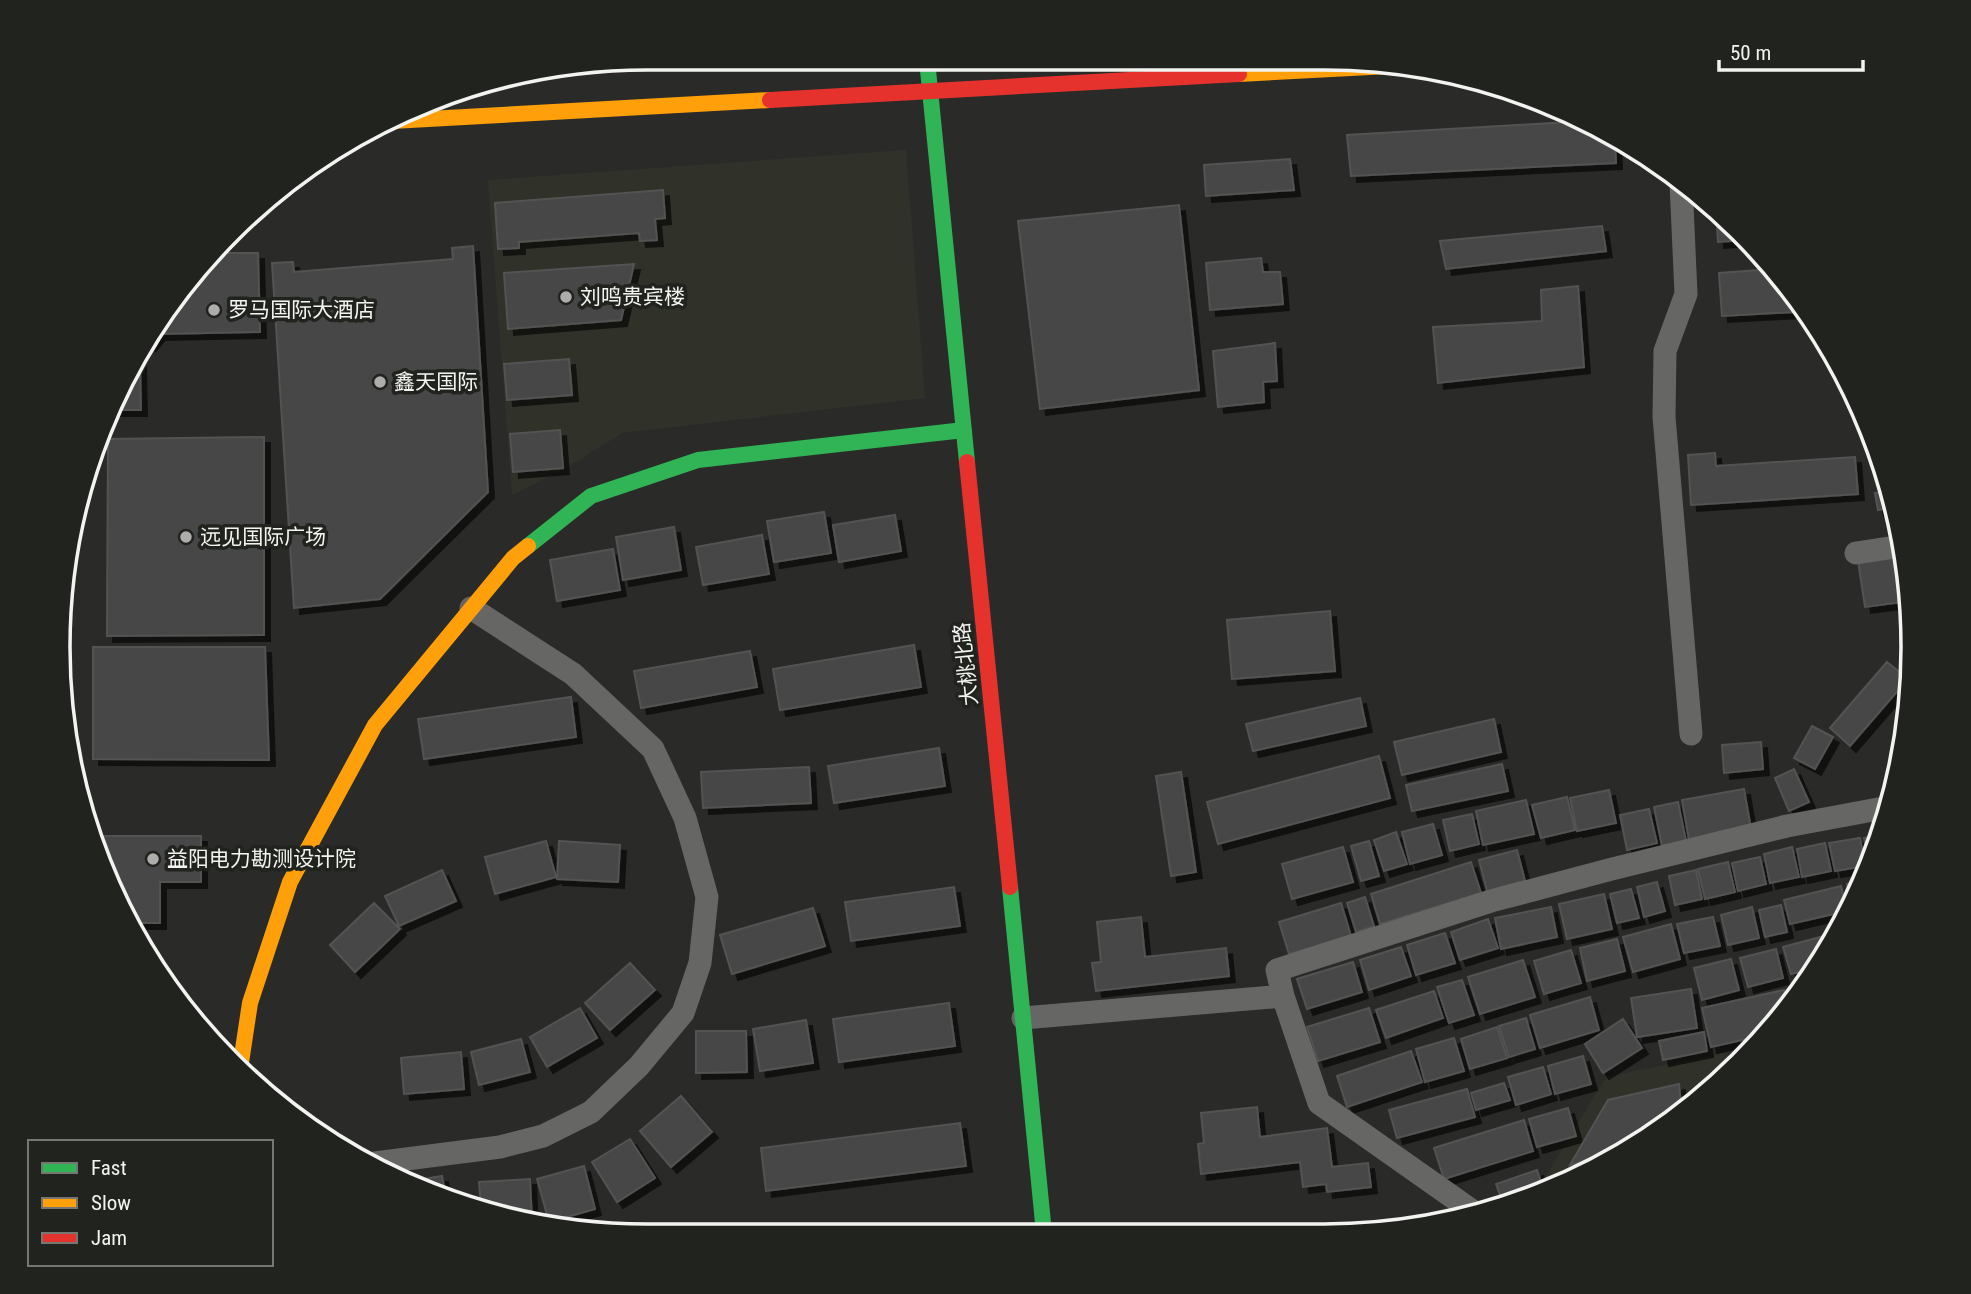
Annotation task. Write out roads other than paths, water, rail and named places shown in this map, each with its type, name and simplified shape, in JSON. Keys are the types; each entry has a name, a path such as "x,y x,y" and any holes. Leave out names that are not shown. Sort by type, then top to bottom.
{"street":[{"name":"大桃北路","path":"928,70 1043,1224"},
{"path":"414,120 1312,70"},
{"path":"1682,194 1686,293 1665,351 1664,417 1691,734"},
{"path":"242,1058 250,1003 290,882 375,725 513,558 591,496 698,460 964,430"},
{"path":"1856,553 1892,548"},
{"path":"387,1161 500,1147 543,1136 591,1112 639,1066 683,1013 699,963 707,897 685,818 653,749 573,674 471,608"},
{"path":"1464,1206 1319,1103 1283,996 1277,970 1491,901 1787,826 1877,809"},
{"path":"1023,1018 1283,996"}],"place":[{"name":"刘鸣贵宾楼","path":"566,297"},
{"name":"罗马国际大酒店","path":"214,310"},
{"name":"鑫天国际","path":"380,382"},
{"name":"远见国际广场","path":"186,537"},
{"name":"益阳电力勘测设计院","path":"153,859"}]}
